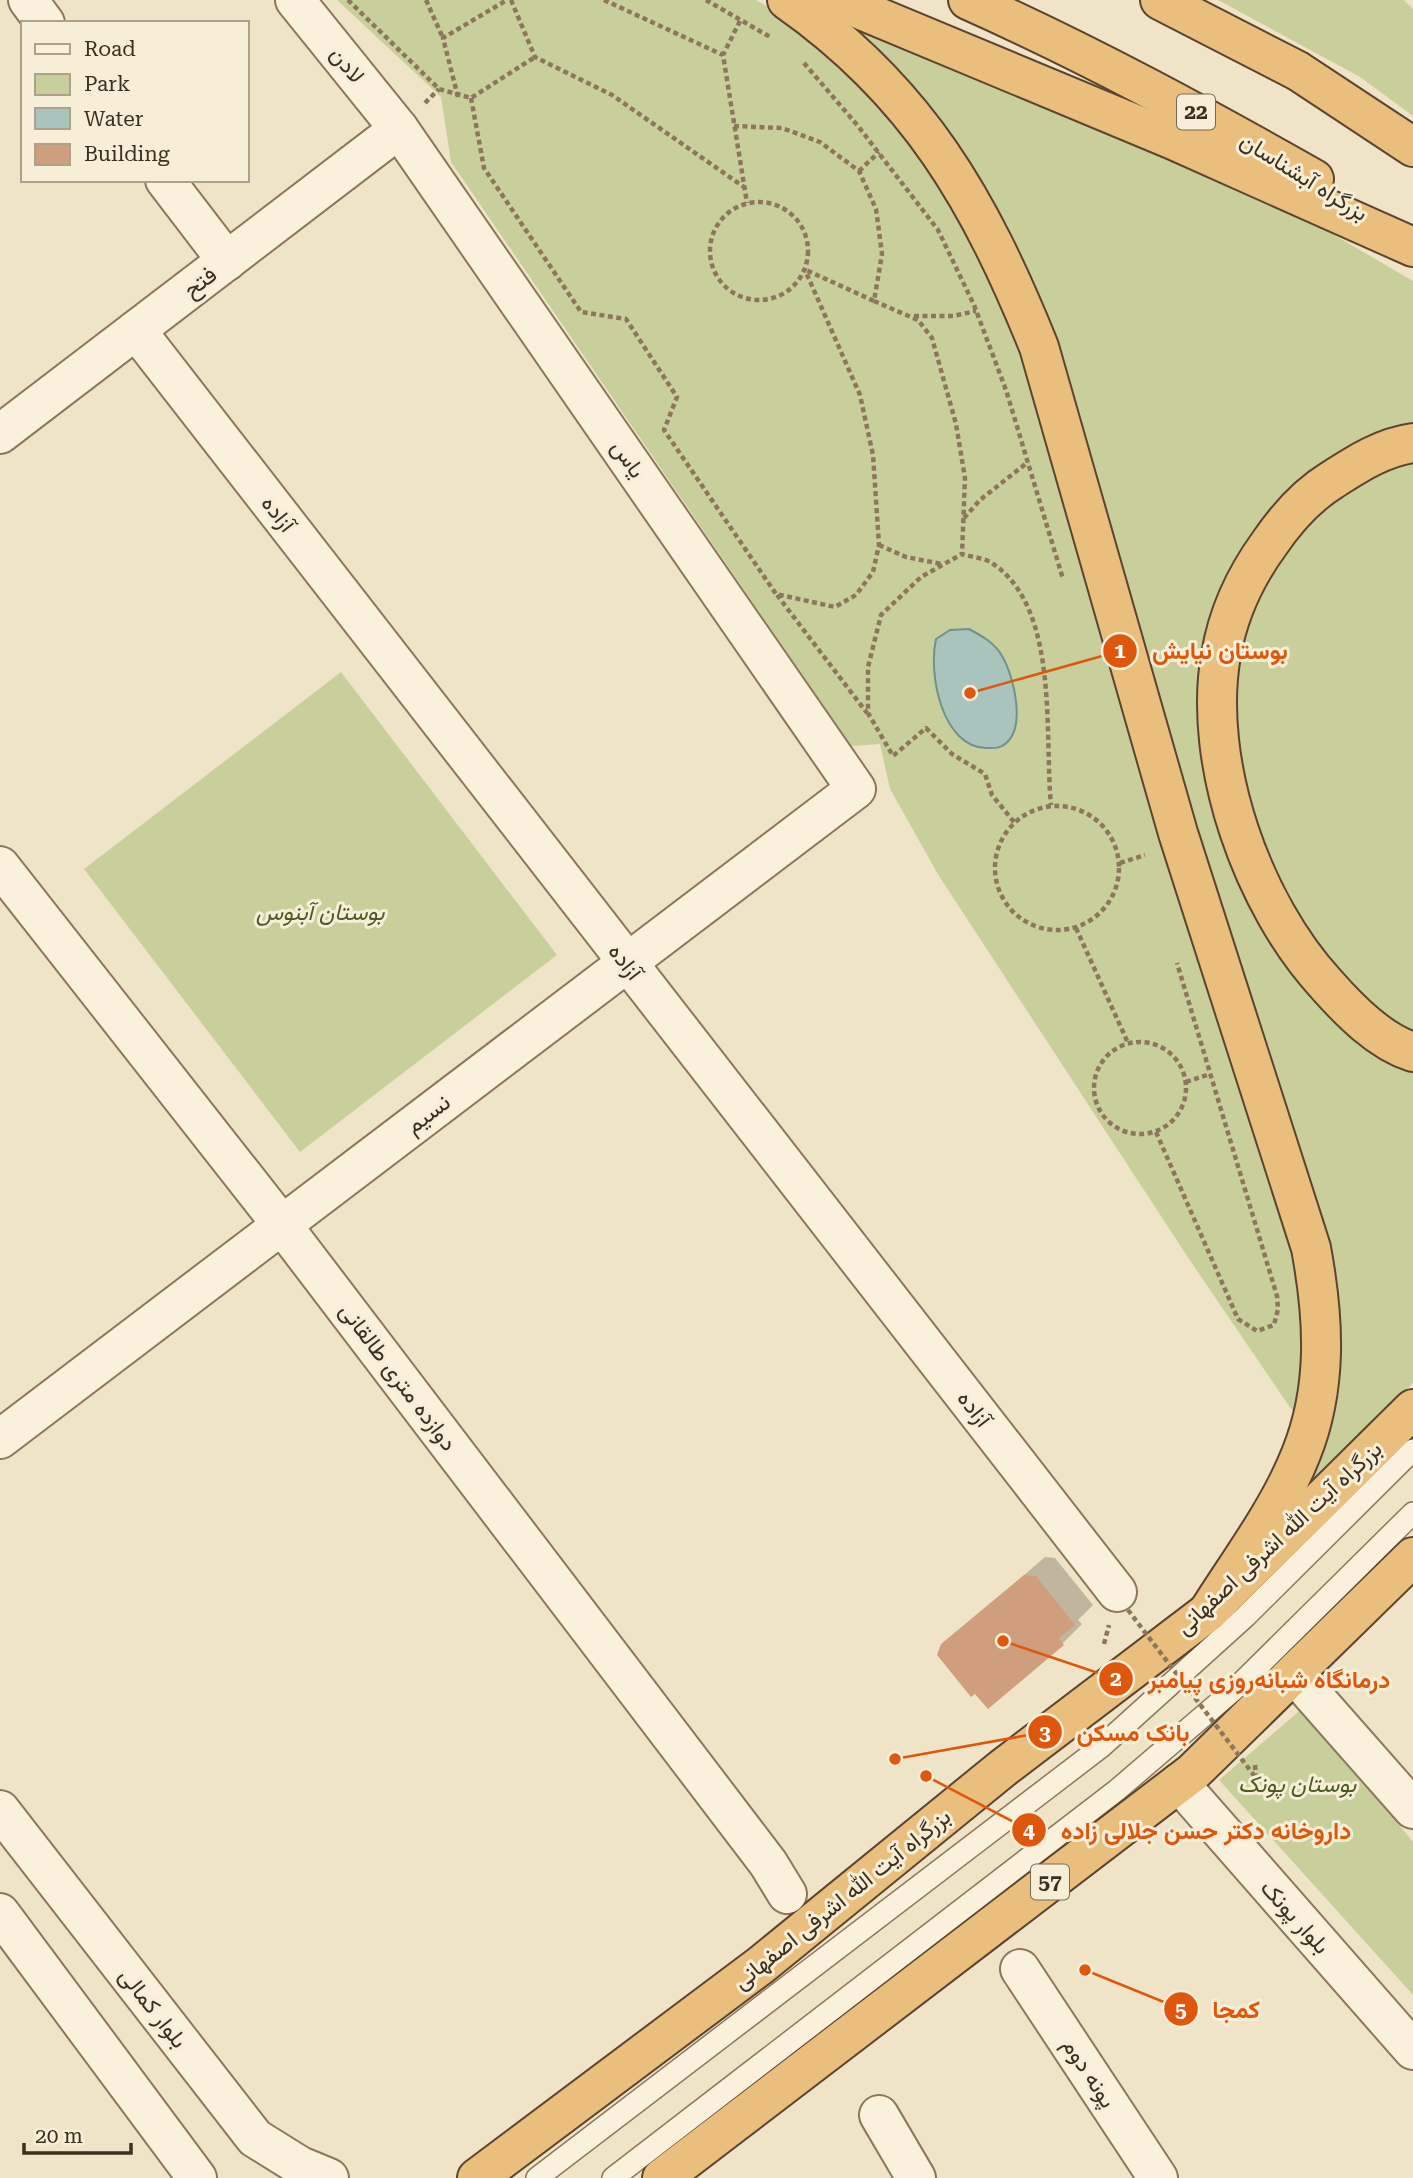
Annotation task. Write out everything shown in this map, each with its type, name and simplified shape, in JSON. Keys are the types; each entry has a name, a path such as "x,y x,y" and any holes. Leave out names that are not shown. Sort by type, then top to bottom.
{"highway":[{"path":"787,0 862,58 908,110 966,192 1011,277 1039,347 1178,833 1311,1248 1321,1300 1323,1332 1315,1409 1301,1455 1279,1497 1208,1612"},
{"path":"837,0 1171,139 1413,246"},
{"name":"بزرگراه آبشناسان","path":"968,0 1056,39 1183,105 1315,180 1413,246"},
{"path":"1160,0 1298,71 1413,147"},
{"path":"1413,443 1397,446 1312,492 1280,527 1248,573 1231,613 1220,656 1218,698 1220,740 1239,827 1253,870 1279,922 1312,969 1345,1006 1377,1032 1413,1052"},
{"name":"بزرگراه آیت الله اشرفی اصفهانی","path":"478,2177 761,1965 1003,1768 1208,1612 1413,1409"},
{"name":"57","path":"662,2178 1179,1783 1295,1675 1413,1557"}],"street":[{"path":"28,0 44,21"},
{"name":"لادن","path":"295,0 399,130"},
{"name":"فتح","path":"3,424 136,330 399,130"},
{"name":"یاس","path":"399,130 856,789"},
{"path":"167,182 227,261"},
{"name":"آزاده","path":"136,330 1122,1602"},
{"name":"نسیم","path":"0,1439 856,789"},
{"name":"دوازده متری طالقانی","path":"0,866 282,1225 768,1863 787,1894"},
{"path":"1295,1675 1413,1809"},
{"name":"بلوار پونک","path":"1179,1783 1413,2050"},
{"name":"بلوار کمالی","path":"0,1810 254,2138 312,2174"},
{"path":"0,1913 197,2178"},
{"name":"پونه دوم","path":"1020,1969 1158,2178"},
{"path":"879,2115 916,2178"}],"lane":[{"path":"537,2178 1101,1747 1246,1616 1413,1450"},
{"path":"613,2178 1117,1790 1236,1688 1413,1513"}],"path":[{"path":"348,0 439,89 458,97 471,98 535,57"},
{"path":"426,0 443,38 458,97"},
{"path":"443,38 509,0 535,57 612,95 744,187"},
{"path":"604,0 723,55"},
{"path":"706,0 782,44"},
{"path":"740,21 723,55 747,203"},
{"path":"801,59 879,152 938,230 976,311 1006,390 1067,593"},
{"path":"471,98 484,168 580,312 626,318 677,397 664,430 776,594 868,713 893,756 926,728 952,754 985,774 992,795 1014,822"},
{"path":"734,126 782,128 820,142 859,171 876,209 882,254 874,301"},
{"path":"859,171 879,152"},
{"path":"776,594 835,607 856,595 873,572 879,545 873,456 860,395 805,270 807,239 796,219 778,206 747,203 732,210 720,221 712,236 710,253 713,269 722,283 743,297 767,300 783,294 796,284 805,270"},
{"path":"805,270 918,320 932,338 956,424 965,478 961,554"},
{"path":"910,316 953,316 976,311"},
{"path":"964,518 996,486 1028,462"},
{"path":"879,545 906,557 943,565"},
{"path":"868,713 868,667 881,615 921,577 961,554 991,562 1010,579 1032,612 1040,648 1048,721 1051,805"},
{"path":"1051,805 1087,812 1103,825 1115,843 1120,863 1118,884 1109,903 1095,919 1076,928 1055,931 1035,926 1017,916 1003,900 995,880 995,859 1001,839 1014,822 1031,810 1051,805"},
{"path":"1141,842 1149,868"},
{"path":"1120,863 1145,855"},
{"path":"1076,928 1128,1044"},
{"path":"1156,1132 1238,1319 1257,1331 1273,1325 1278,1309 1276,1296 1176,958"},
{"path":"1128,1044 1151,1044 1172,1054 1181,1067 1186,1082 1180,1112 1170,1124 1156,1132 1127,1132 1103,1115 1096,1102 1094,1087 1104,1060 1114,1049 1128,1044"},
{"path":"1186,1082 1210,1074"},
{"path":"1122,1602 1256,1778"}],"green space":[{"path":"337,0 756,0 796,23 908,123 1010,302 1306,1273 1300,1422 1189,1259 939,876 890,789 880,744 851,746 451,162 441,97"},
{"path":"1218,0 1404,0 1413,9 1413,116 1360,77"},
{"path":"834,11 1245,183 1413,281 1413,428 1234,567 1228,832 1413,1065 1413,1383 1266,1535 1323,1423 1256,1039 1057,358"},
{"path":"1413,456 1413,1037 1385,1022 1317,954 1268,866 1235,746 1238,632 1296,525 1383,464"},
{"name":"بوستان آبنوس","path":"341,672 557,955 300,1152 84,869"},
{"name":"بوستان پونک","path":"1304,1707 1413,1842 1413,1995 1219,1780"}],"water":[{"path":"969,629 996,647 1011,677 1016,703 1015,729 1010,739 998,748 971,744 959,735 949,722 937,689 934,671 936,639 950,630"}],"building":[{"path":"1024,1575 1036,1576 1075,1625 1059,1638 1064,1645 988,1709 975,1694 971,1697 937,1655 941,1644"}],"place":[{"name":"بوستان نیایش","path":"970,693"},
{"name":"درمانگاه شبانه‌روزی پیامبر","path":"1003,1641"},
{"name":"بانک مسکن","path":"895,1759"},
{"name":"داروخانه دکتر حسن جلالی زاده","path":"926,1776"},
{"name":"کمجا","path":"1085,1970"}]}
